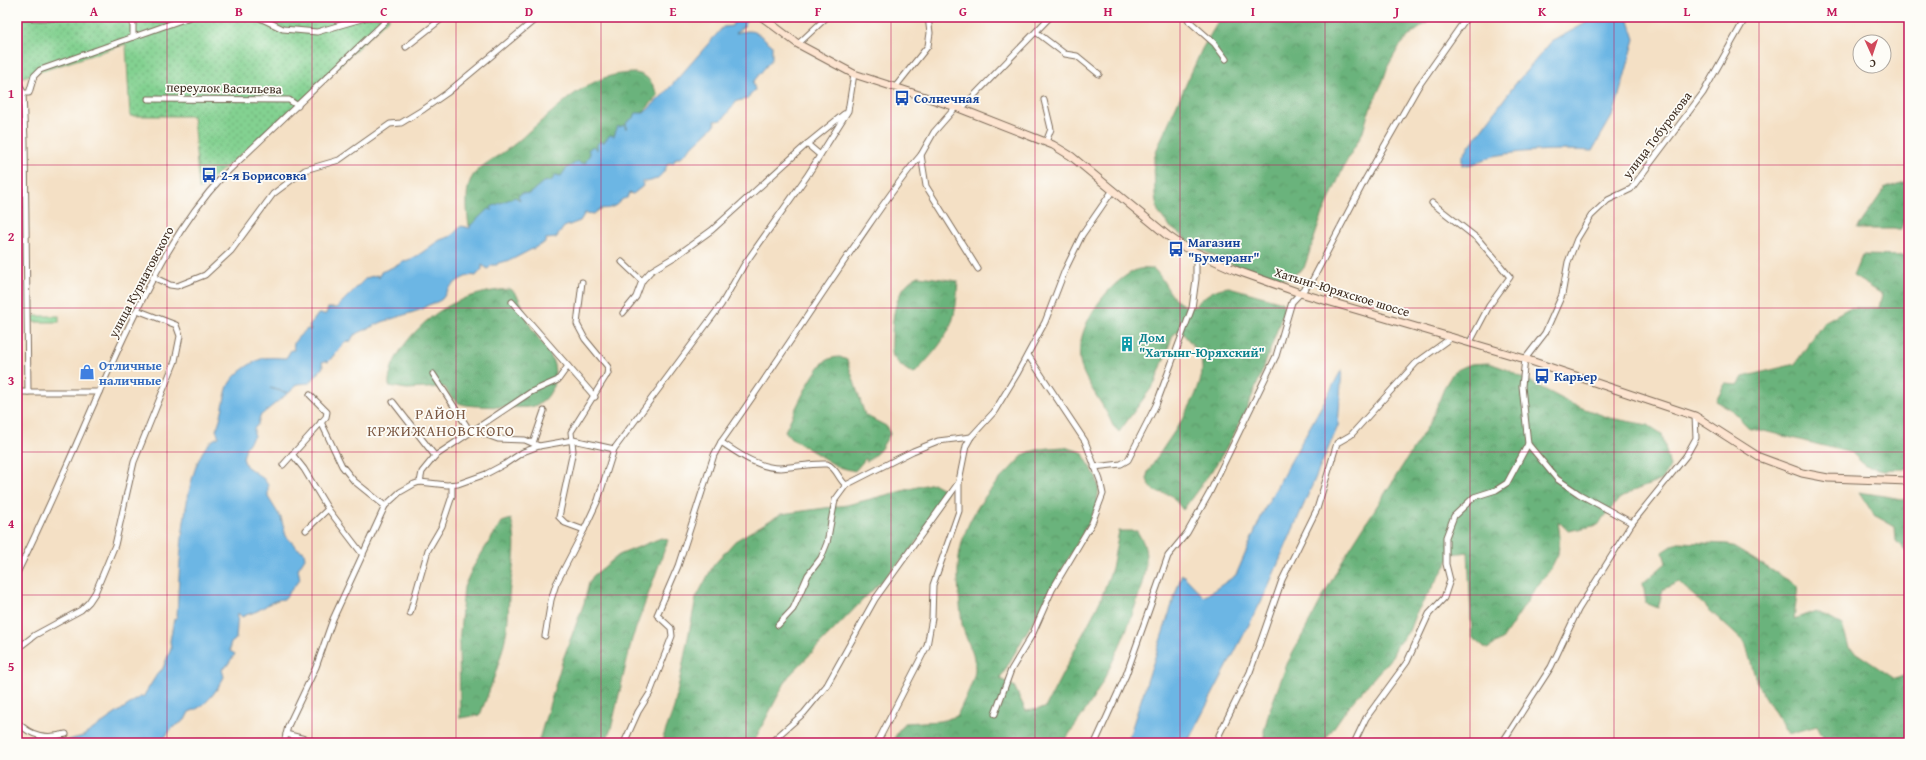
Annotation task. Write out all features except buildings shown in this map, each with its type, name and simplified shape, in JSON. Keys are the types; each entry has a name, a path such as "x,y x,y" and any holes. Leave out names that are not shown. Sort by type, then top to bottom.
{"street":[{"path":"133,17 133,37"},
{"path":"17,18 189,17"},
{"path":"23,93 29,93 34,76 40,70 189,17"},
{"path":"258,17 283,29 317,32 368,17"},
{"name":"улица Курнатовского","path":"17,573 42,524 99,392 137,310 153,277 182,226 211,188 390,17"},
{"path":"406,47 444,17"},
{"path":"153,277 170,285 177,286 204,275 231,251 274,194 305,170 339,160 390,124 400,123 424,109 447,93 538,17"},
{"name":"Хатынг-Юряхское шоссе","path":"762,17 798,44 854,74 896,86 1046,142 1071,156 1168,236 1196,253 1235,270 1300,293 1525,358 1695,416 1759,457 1802,473 1828,478 1909,481"},
{"path":"798,44 827,17"},
{"path":"896,86 928,46 930,33 928,17"},
{"path":"624,743 638,712 650,693 672,636 671,628 657,615 678,566 709,470 721,442 904,174 921,155 934,132 1050,17"},
{"path":"1187,17 1189,21 1214,44 1226,59"},
{"path":"1094,743 1126,674 1168,556 1187,533 1209,494 1276,356 1292,302 1307,288 1312,280 1366,178 1418,87 1467,17"},
{"name":"улица Тобурокова","path":"1525,358 1534,349 1548,326 1562,295 1568,262 1577,239 1591,216 1608,200 1630,189 1703,93 1746,17"},
{"path":"1036,32 1066,54 1077,56 1099,74"},
{"path":"546,636 551,600 556,584 598,500 614,449 721,305 744,265 820,155 848,111 854,74"},
{"path":"17,78 23,93 28,392"},
{"name":"переулок Васильева","path":"148,99 289,100 298,106"},
{"path":"1044,100 1051,129 1046,142"},
{"path":"623,313 636,297 642,281 651,271 676,256 712,230 807,144 848,111"},
{"path":"807,144 820,155"},
{"path":"921,155 926,186 978,269"},
{"path":"876,743 926,650 932,618 933,586 956,522 960,501 959,481 965,450 971,437 994,412 1028,355 1045,322 1064,270 1082,235 1113,190"},
{"path":"1432,203 1478,239 1510,277 1489,306 1470,342"},
{"path":"1094,467 1121,464 1128,460 1156,405 1192,308 1195,285 1196,253"},
{"path":"622,262 642,281"},
{"path":"582,282 577,324 585,339 608,367 607,375 571,432 573,451 559,517 565,523 584,530"},
{"path":"512,302 594,397"},
{"path":"17,649 35,635 81,610 90,602 107,567 115,544 134,462 170,374 180,336 176,325 137,310"},
{"path":"1219,735 1250,672 1282,580 1317,509 1336,443 1351,435 1416,363 1452,337"},
{"path":"995,714 1011,670 1033,633 1052,590 1068,565 1097,512 1103,494 1102,487 1085,441 1028,355"},
{"path":"1525,358 1522,386 1528,444 1557,479 1579,494 1632,523"},
{"path":"420,482 422,472 435,456 532,392 558,380 568,366"},
{"path":"433,374 468,428 498,439 525,440 539,446"},
{"path":"17,392 99,392"},
{"path":"283,465 321,422 327,412 310,395"},
{"path":"393,402 435,456"},
{"path":"533,443 544,411"},
{"path":"1502,743 1551,667 1578,610 1632,523 1686,456 1696,438 1695,416"},
{"path":"321,422 342,466 354,480 384,506"},
{"path":"778,625 793,609 808,575 822,558 827,543 835,500 846,485 913,451 938,441 971,437"},
{"path":"284,743 288,726 316,667 333,619 384,506 400,492 420,482 452,485 486,474 523,452 539,446 573,440 614,449"},
{"path":"721,442 756,464 768,467 780,468 827,464 833,466 846,485"},
{"path":"1354,743 1366,718 1407,662 1429,614 1444,598 1450,580 1446,564 1446,537 1454,516 1474,497 1496,490 1507,483 1528,444"},
{"path":"292,454 304,468 328,509 363,555"},
{"path":"770,743 804,713 827,686 875,599 959,481"},
{"path":"410,612 428,550 442,526 452,496 452,485"},
{"path":"306,530 328,509"},
{"path":"17,722 29,732 39,737 51,737 66,734"},
{"path":"286,734 320,743"}],"green space":[{"path":"17,17 390,17 296,107 199,190 193,116 130,116 126,44 17,79"},
{"path":"1221,17 1435,17 1410,35 1399,47 1388,66 1368,114 1363,132 1344,166 1320,221 1304,268 1289,278 1270,278 1251,273 1199,249 1169,226 1158,212 1155,196 1154,159 1159,144 1202,49"},
{"path":"635,73 647,78 652,83 658,95 614,147 469,226 467,192 470,181 476,172 514,145 583,88 607,77 618,74"},
{"path":"1909,182 1909,206 1901,229 1857,229 1885,188"},
{"path":"1862,255 1909,256 1909,468 1884,470 1865,466 1852,453 1748,427 1729,408 1716,401 1725,384 1738,385 1743,377 1795,364 1824,322 1849,308 1879,308 1882,294 1853,276"},
{"path":"1154,269 1175,299 1186,306 1194,307 1210,293 1229,287 1282,302 1284,309 1265,364 1243,416 1220,458 1183,510 1171,495 1154,491 1148,481 1147,475 1149,469 1179,425 1195,396 1200,382 1202,369 1200,357 1196,350 1180,330 1173,335 1155,383 1119,432 1113,426 1110,418 1087,381 1081,366 1081,339 1086,324 1103,298 1113,286 1136,270"},
{"path":"919,276 958,281 955,311 948,332 938,347 914,374 897,362 893,356 892,332 896,303 900,294 911,280"},
{"path":"511,289 521,302 529,324 548,351 554,365 555,379 553,386 547,398 542,402 529,407 472,406 459,403 450,396 445,387 407,389 389,386 393,364 399,353 415,332 434,315 458,301 484,293"},
{"path":"33,316 59,316 59,322 33,322"},
{"path":"840,357 847,360 865,415 886,426 890,434 880,450 867,462 866,458 855,471 838,467 791,438 785,431 814,374 825,361"},
{"path":"1489,363 1506,369 1574,405 1610,418 1648,425 1662,434 1670,467 1662,480 1633,491 1619,499 1598,525 1568,531 1558,521 1560,537 1558,554 1550,570 1538,585 1502,640 1487,649 1472,637 1468,552 1453,554 1415,615 1409,631 1398,644 1391,658 1348,707 1323,743 1265,743 1264,731 1269,712 1287,664 1342,561 1431,421 1445,386 1454,371 1471,364"},
{"path":"1064,447 1082,452 1096,477 1099,489 1096,505 1092,517 1000,679 1014,686 1026,711 1045,708 1100,601 1112,568 1119,531 1137,531 1145,548 1146,563 1142,582 1128,626 1099,689 1063,743 891,743 904,723 941,721 957,716 968,693 974,675 975,664 962,624 958,573 962,544 966,531 977,508 992,488 1025,454 1039,449"},
{"path":"933,483 947,491 921,537 900,562 788,677 753,743 661,743 674,708 696,598 713,566 735,541 781,514 847,505"},
{"path":"1859,492 1909,500 1909,555 1896,541 1895,527 1874,515"},
{"path":"511,519 515,552 509,591 507,629 502,651 480,715 460,718 459,643 464,587 472,569 502,522"},
{"path":"661,538 668,540 632,639 611,729 605,743 538,743 563,659 584,603 589,583 593,576 619,555"},
{"path":"1678,542 1728,544 1798,586 1794,619 1816,611 1842,625 1849,648 1895,679 1909,674 1909,743 1826,743 1817,726 1788,734 1757,683 1745,643 1679,582 1663,589 1658,608 1646,603 1643,583 1666,563 1663,552"}],"water":[{"path":"736,17 744,17 746,19 745,25 736,33 752,31 759,35 772,45 772,59 753,82 755,90 747,99 737,101 722,120 714,121 715,125 680,158 676,158 673,163 668,163 661,175 651,181 642,182 643,186 633,194 629,193 627,198 614,206 599,210 594,214 585,213 580,221 564,227 556,238 546,239 546,242 511,260 498,263 497,265 492,265 488,269 482,265 482,269 476,276 469,276 458,281 449,288 440,301 423,309 382,322 354,335 350,342 346,341 328,362 322,362 323,367 310,383 297,384 289,393 270,388 288,393 260,416 258,424 254,429 254,436 246,447 243,458 246,466 264,479 268,485 268,497 281,518 286,536 297,548 304,552 305,558 298,569 300,579 284,599 273,602 242,617 238,613 236,639 230,644 230,651 235,654 226,667 222,669 224,677 218,688 201,707 189,712 185,720 171,729 167,735 157,743 58,743 83,736 140,697 143,697 159,671 162,670 171,649 170,641 174,619 177,617 181,547 184,518 190,489 197,465 206,446 219,437 216,430 227,389 237,374 253,363 264,358 286,358 291,350 294,350 293,347 297,338 307,329 311,330 309,327 318,314 326,314 328,308 336,308 366,278 377,275 379,278 381,272 400,264 402,261 412,259 440,240 451,236 461,226 470,228 470,226 488,209 492,210 491,207 515,197 520,200 518,196 522,193 529,194 543,182 551,181 556,175 561,176 566,169 578,161 580,163 585,163 590,154 588,150 593,146 597,150 597,144 601,141 603,143 610,135 614,136 618,126 625,125 625,128 627,128 626,123 634,117 636,113 644,113 664,94 723,27 732,26"},
{"path":"1622,17 1629,21 1635,39 1614,113 1592,151 1555,150 1519,152 1494,156 1474,163 1462,165 1462,156 1516,83 1551,42 1595,18"},
{"path":"1342,369 1338,426 1264,596 1187,743 1127,743 1182,574 1204,597 1236,575 1265,508"}],"place":[{"name":"Солнечная","path":"902,98"},
{"name":"2-я Борисовка","path":"209,175"},
{"name":"Магазин \"Бумеранг\"","path":"1176,249"},
{"name":"Дом \"Хатынг-Юряхский\"","path":"1127,344"},
{"name":"Отличные наличные","path":"87,372"},
{"name":"Карьер","path":"1542,376"}],"district":[{"name":"РАЙОН КРЖИЖАНОВСКОГО","path":"441,422"}]}
